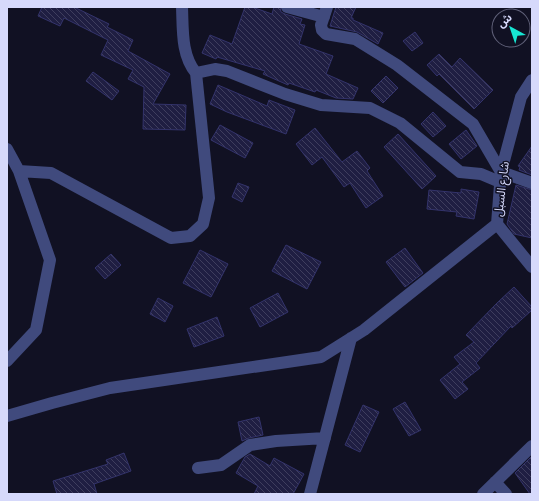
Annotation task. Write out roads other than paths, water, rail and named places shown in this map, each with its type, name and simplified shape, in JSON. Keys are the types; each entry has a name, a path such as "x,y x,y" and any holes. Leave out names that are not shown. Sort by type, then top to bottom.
{"street":[{"path":"19,171 51,172 171,238 190,236 203,224 209,198 196,73 190,66 184,44 182,7"},
{"path":"287,7 326,12 321,25 322,30 326,34 355,39 397,65 473,124 500,177"},
{"path":"196,73 216,69 227,71 285,94 321,105 370,108 400,123 460,172 532,183"},
{"name":"شارع السبل","path":"532,80 521,97 500,177 497,224 532,267"},
{"path":"7,149 19,171 50,260 36,330 7,361"},
{"path":"7,416 110,388 321,357 364,330 497,224"},
{"path":"310,494 351,338"},
{"path":"198,468 221,465 250,445 276,441 325,438"},
{"path":"483,494 532,446"},
{"path":"495,482 506,494"}]}
